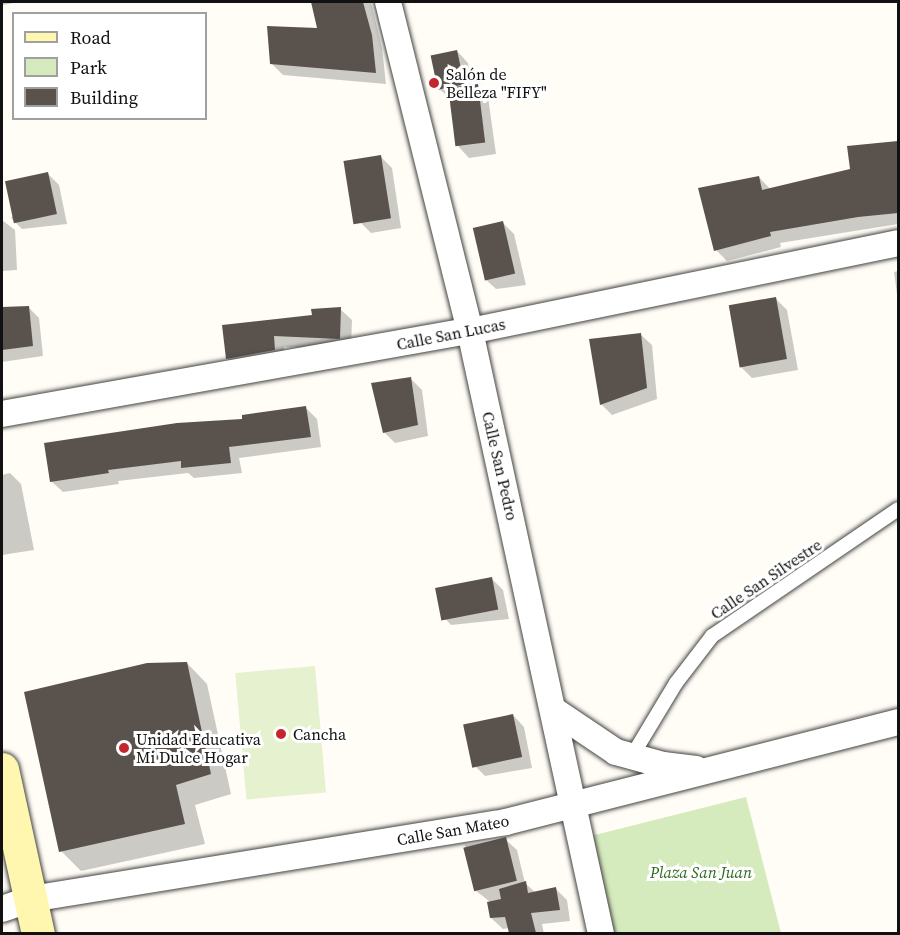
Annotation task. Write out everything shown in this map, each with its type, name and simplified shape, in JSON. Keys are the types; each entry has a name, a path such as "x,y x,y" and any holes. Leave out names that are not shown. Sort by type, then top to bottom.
{"main road":[{"path":"2,769 16,904 38,933"}],"street":[{"name":"Calle San Pedro","path":"388,2 470,331 555,711 601,933"},
{"name":"Calle San Lucas","path":"2,414 470,331 898,243"},
{"path":"555,711 616,752 663,765 712,770"},
{"name":"Calle San Mateo","path":"16,904 506,822 898,722"}],"lane":[{"name":"Calle San Silvestre","path":"632,756 676,683 712,636 898,509"}],"green space":[{"name":"Cancha","path":"315,666 326,793 246,799 235,673"},
{"name":"Plaza San Juan","path":"746,797 781,933 611,933 587,837"}],"building":[{"path":"311,2 363,2 372,35 376,73 270,64 267,26 317,28"},
{"path":"457,50 464,84 438,90 431,56"},
{"path":"478,84 485,143 455,146 448,88"},
{"path":"898,141 898,213 858,217 770,232 771,236 714,251 698,188 759,176 762,190 850,169 847,146"},
{"path":"381,155 391,218 353,224 343,161"},
{"path":"48,172 57,214 14,223 5,181"},
{"path":"503,221 515,274 485,281 473,228"},
{"path":"776,297 787,359 740,367 729,305"},
{"path":"29,306 33,346 2,350 2,307"},
{"path":"341,307 340,339 274,336 275,350 226,359 222,325 312,315 311,309"},
{"path":"641,333 647,388 600,405 589,339"},
{"path":"411,377 418,425 383,433 371,383"},
{"path":"306,406 311,437 229,447 231,463 181,468 181,461 108,470 109,473 50,482 44,443 177,423 242,419 242,415"},
{"path":"492,577 498,609 441,620 435,588"},
{"path":"187,662 211,774 176,785 185,824 59,852 24,692 147,663"},
{"path":"513,714 522,757 472,768 463,725"},
{"path":"506,837 517,881 474,891 463,848"},
{"path":"526,881 528,893 556,887 560,910 531,913 536,933 509,933 505,917 490,918 487,902 501,899 499,889"}],"place":[{"name":"Salón de Belleza \"FIFY\"","path":"434,83"},
{"name":"Cancha","path":"281,734"},
{"name":"Unidad Educativa Mi Dulce Hogar","path":"124,748"}]}
